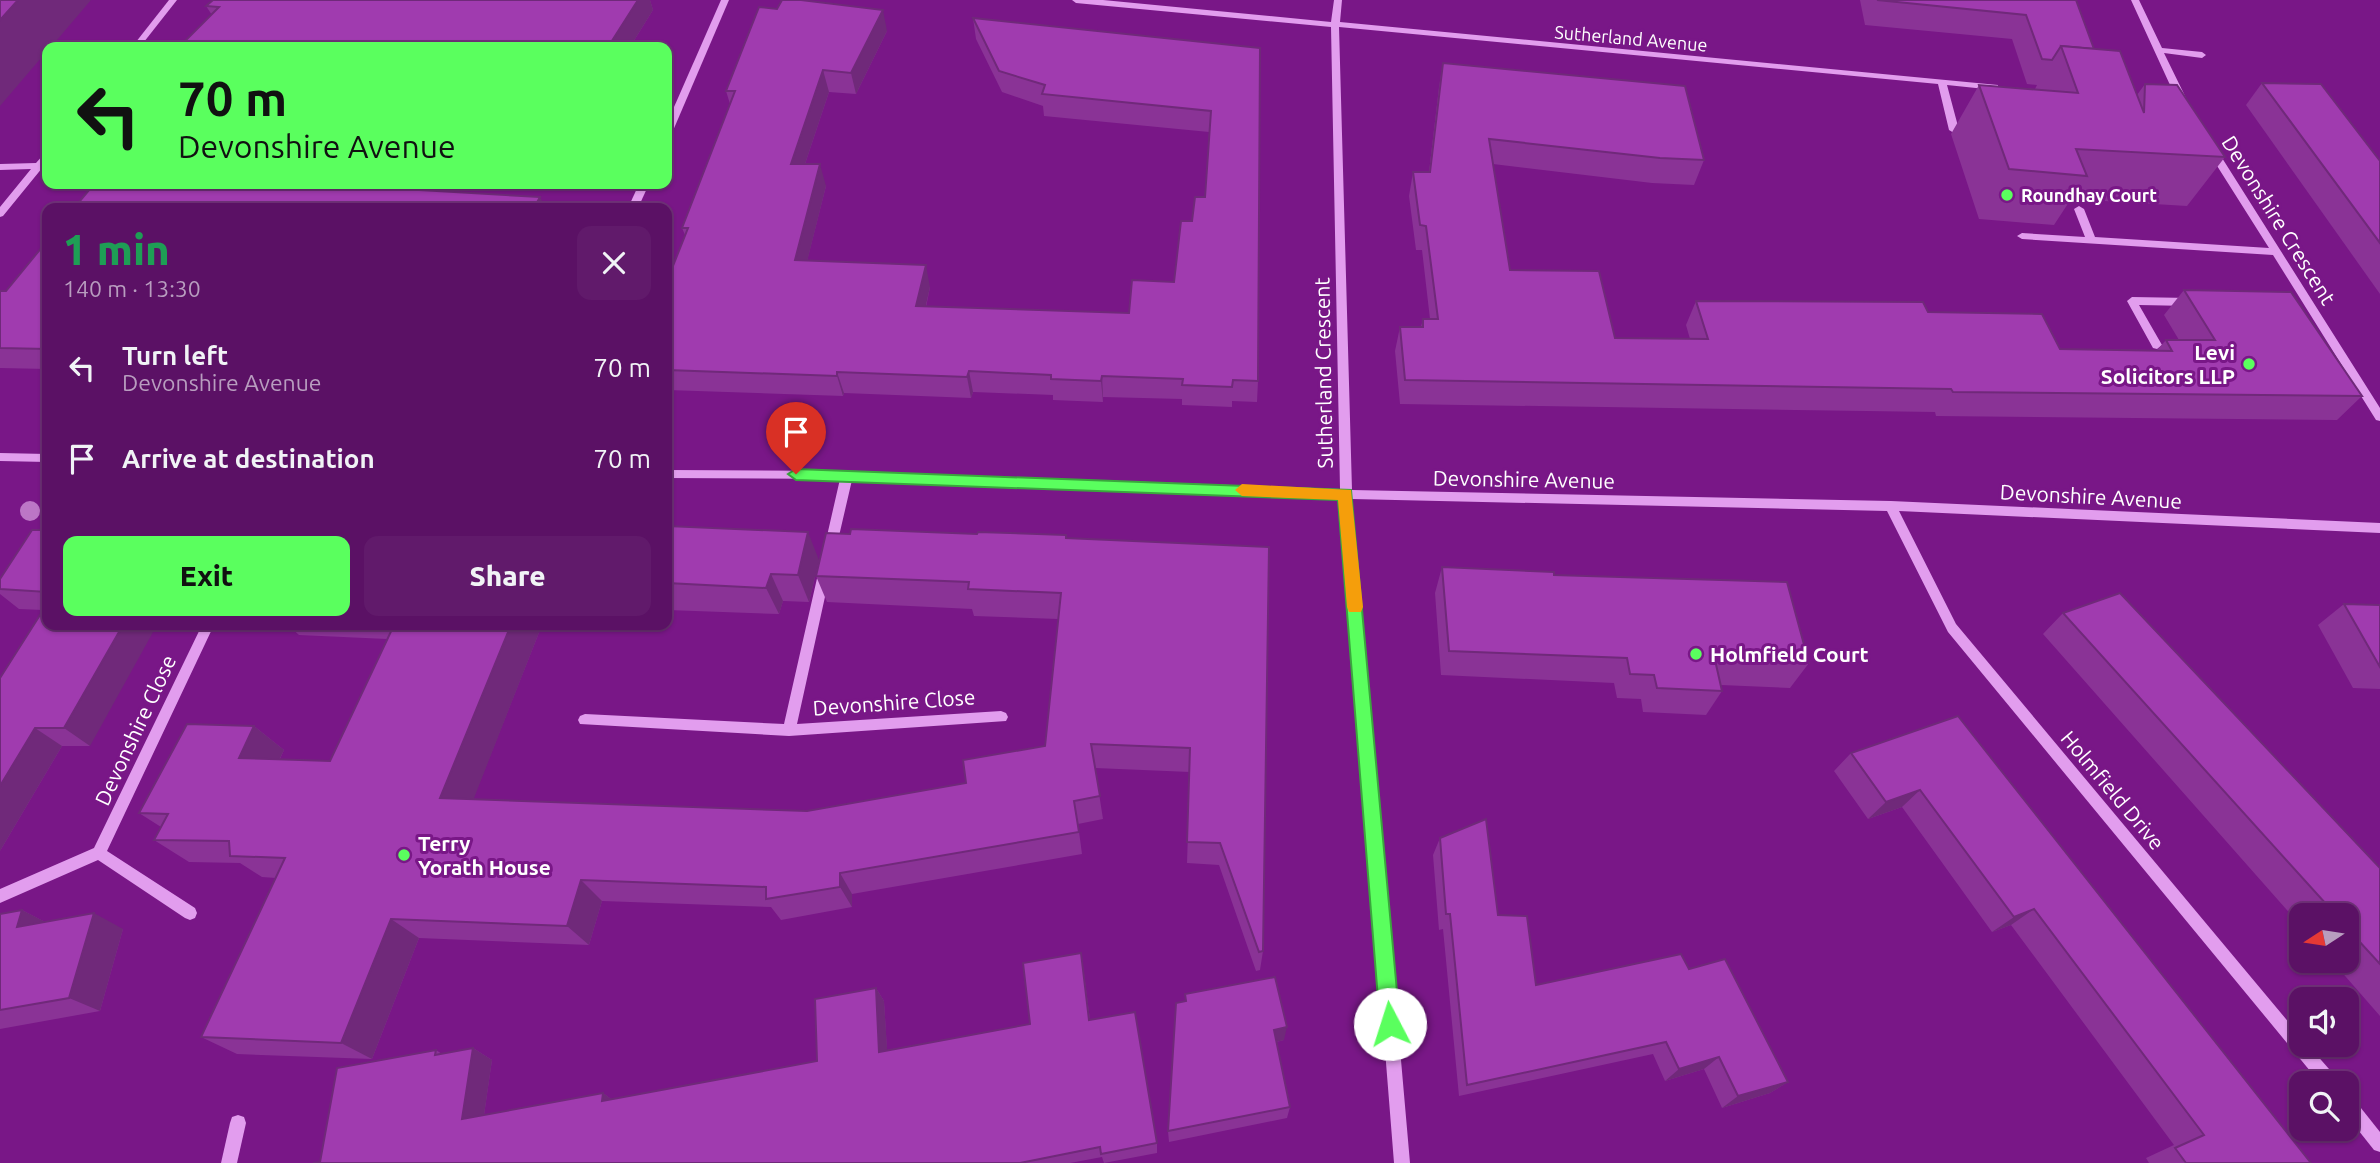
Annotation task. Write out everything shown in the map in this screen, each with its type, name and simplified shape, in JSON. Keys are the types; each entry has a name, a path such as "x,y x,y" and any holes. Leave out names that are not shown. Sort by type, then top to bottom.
{"street":[{"path":"140,42 173,0"},
{"path":"672,122 726,0"},
{"name":"Sutherland Avenue","path":"1076,0 2009,88"},
{"name":"Sutherland Crescent","path":"1338,0 1335,26 1346,494 1402,1163"},
{"path":"2135,0 2183,104 2170,103"},
{"path":"2159,50 2202,55"},
{"path":"1942,82 1954,131"},
{"name":"Devonshire Crescent","path":"2205,138 2380,417"},
{"path":"0,214 42,162"},
{"path":"0,167 38,166"},
{"path":"2079,209 2092,241"},
{"path":"2022,236 2277,252"},
{"path":"2157,345 2132,301 2200,302"},
{"path":"2295,304 2309,304"},
{"path":"0,457 42,458"},
{"name":"Devonshire Avenue","path":"672,474 847,475 1346,494 1891,506 2380,528"},
{"name":"Devonshire Close","path":"789,730 847,475"},
{"name":"Holmfield Drive","path":"1891,506 1952,628 2320,1071"},
{"name":"Devonshire Close","path":"99,853 206,630"},
{"name":"Devonshire Close","path":"585,720 789,730 1001,717"},
{"path":"0,896 99,853 190,913"},
{"path":"2359,1119 2380,1144"},
{"path":"229,1163 238,1123"}],"building":[{"path":"0,0 18,0 0,20"},
{"path":"213,0 638,0 611,42 184,42 219,7 206,6"},
{"path":"782,0 801,0 883,10 851,73 823,70 791,164 820,164 795,260 926,265 916,306 1129,313 1132,280 1174,282 1181,221 1192,221 1195,197 1205,197 1211,111 1042,94 1045,85 999,71 973,18 1260,48 1258,381 1233,380 1232,387 1182,385 1183,379 1102,376 1101,381 1051,379 1051,375 969,371 967,377 672,370 672,268 688,228 682,228 735,91 726,91 759,7 777,9"},
{"path":"1877,0 2076,0 2094,49 2061,46 2052,60 2042,59 2026,15"},
{"path":"2061,46 2120,51 2144,113 2145,84 2177,85 2225,157 2076,149 2087,176 2009,169 1979,85 2078,93"},
{"path":"1443,63 1685,86 1704,160 1660,158 1489,139 1510,270 1599,271 1615,338 1708,339 1696,301 1923,302 1928,312 2042,314 2060,349 2172,351 2166,340 2215,340 2184,290 2291,292 2362,396 1953,392 1951,389 1405,380 1400,327 1423,327 1423,319 1438,319 1426,226 1420,225 1413,172 1430,172"},
{"path":"2262,83 2321,84 2380,161 2380,243"},
{"path":"90,189 402,189 540,197 537,203 78,203"},
{"path":"42,247 42,349 0,348 0,291 6,291"},
{"path":"672,526 808,532 798,575 771,574 766,588 672,583"},
{"path":"851,529 978,532 1269,547 1263,951 1259,952 1220,843 1187,842 1190,748 1091,744 1100,796 1074,801 1079,832 840,873 840,887 766,899 766,887 581,880 567,926 391,919 341,1043 201,1037 285,858 230,856 229,841 154,840 168,814 139,813 187,724 254,726 239,758 330,761 392,630 509,630 440,798 807,811 966,783 963,760 1045,746 1061,593 968,589 969,582 816,576 826,533 850,534"},
{"path":"32,530 42,530 42,592 0,589 0,579"},
{"path":"1442,567 1554,572 1554,575 1787,582 1809,663 1715,660 1722,691 1657,688 1654,675 1630,674 1627,658 1449,651"},
{"path":"2120,593 2380,868 2380,964 2359,941 2359,903 2325,903 2063,613"},
{"path":"2344,604 2380,605 2380,667"},
{"path":"42,612 42,630 120,630 64,728 35,728 0,786 0,678"},
{"path":"1958,716 2289,1135 2289,1141 2294,1141 2311,1163 2186,1163 2175,1148 2204,1135 2034,909 2014,917 1920,790 1886,802 1851,753"},
{"path":"1486,819 1498,915 1527,916 1536,985 1681,954 1689,969 1725,959 1788,1082 1738,1096 1719,1057 1679,1069 1666,1042 1467,1085 1450,914 1446,914 1440,838"},
{"path":"22,910 17,927 94,913 69,998 0,1010 0,914"},
{"path":"1081,953 1089,1020 1135,1012 1157,1143 1101,1154 1100,1147 1020,1163 313,1163 320,1162 337,1068 436,1050 435,1055 473,1048 462,1119 603,1093 602,1101 817,1061 815,999 876,988 879,1052 1030,1024 1023,963"},
{"path":"1275,977 1287,1027 1274,1030 1290,1107 1168,1131 1176,1003 1186,1001 1185,994"}],"slow traffic":[{"path":"1242,490 1346,494 1355,607"}],"place":[{"name":"Roundhay Court","path":"2007,195"},
{"name":"Levi Solicitors LLP","path":"2249,364"},
{"name":"Holmfield Court","path":"1696,654"},
{"name":"Terry Yorath House","path":"404,855"}],"route":[{"path":"796,474 1346,494 1390,1024"}]}
